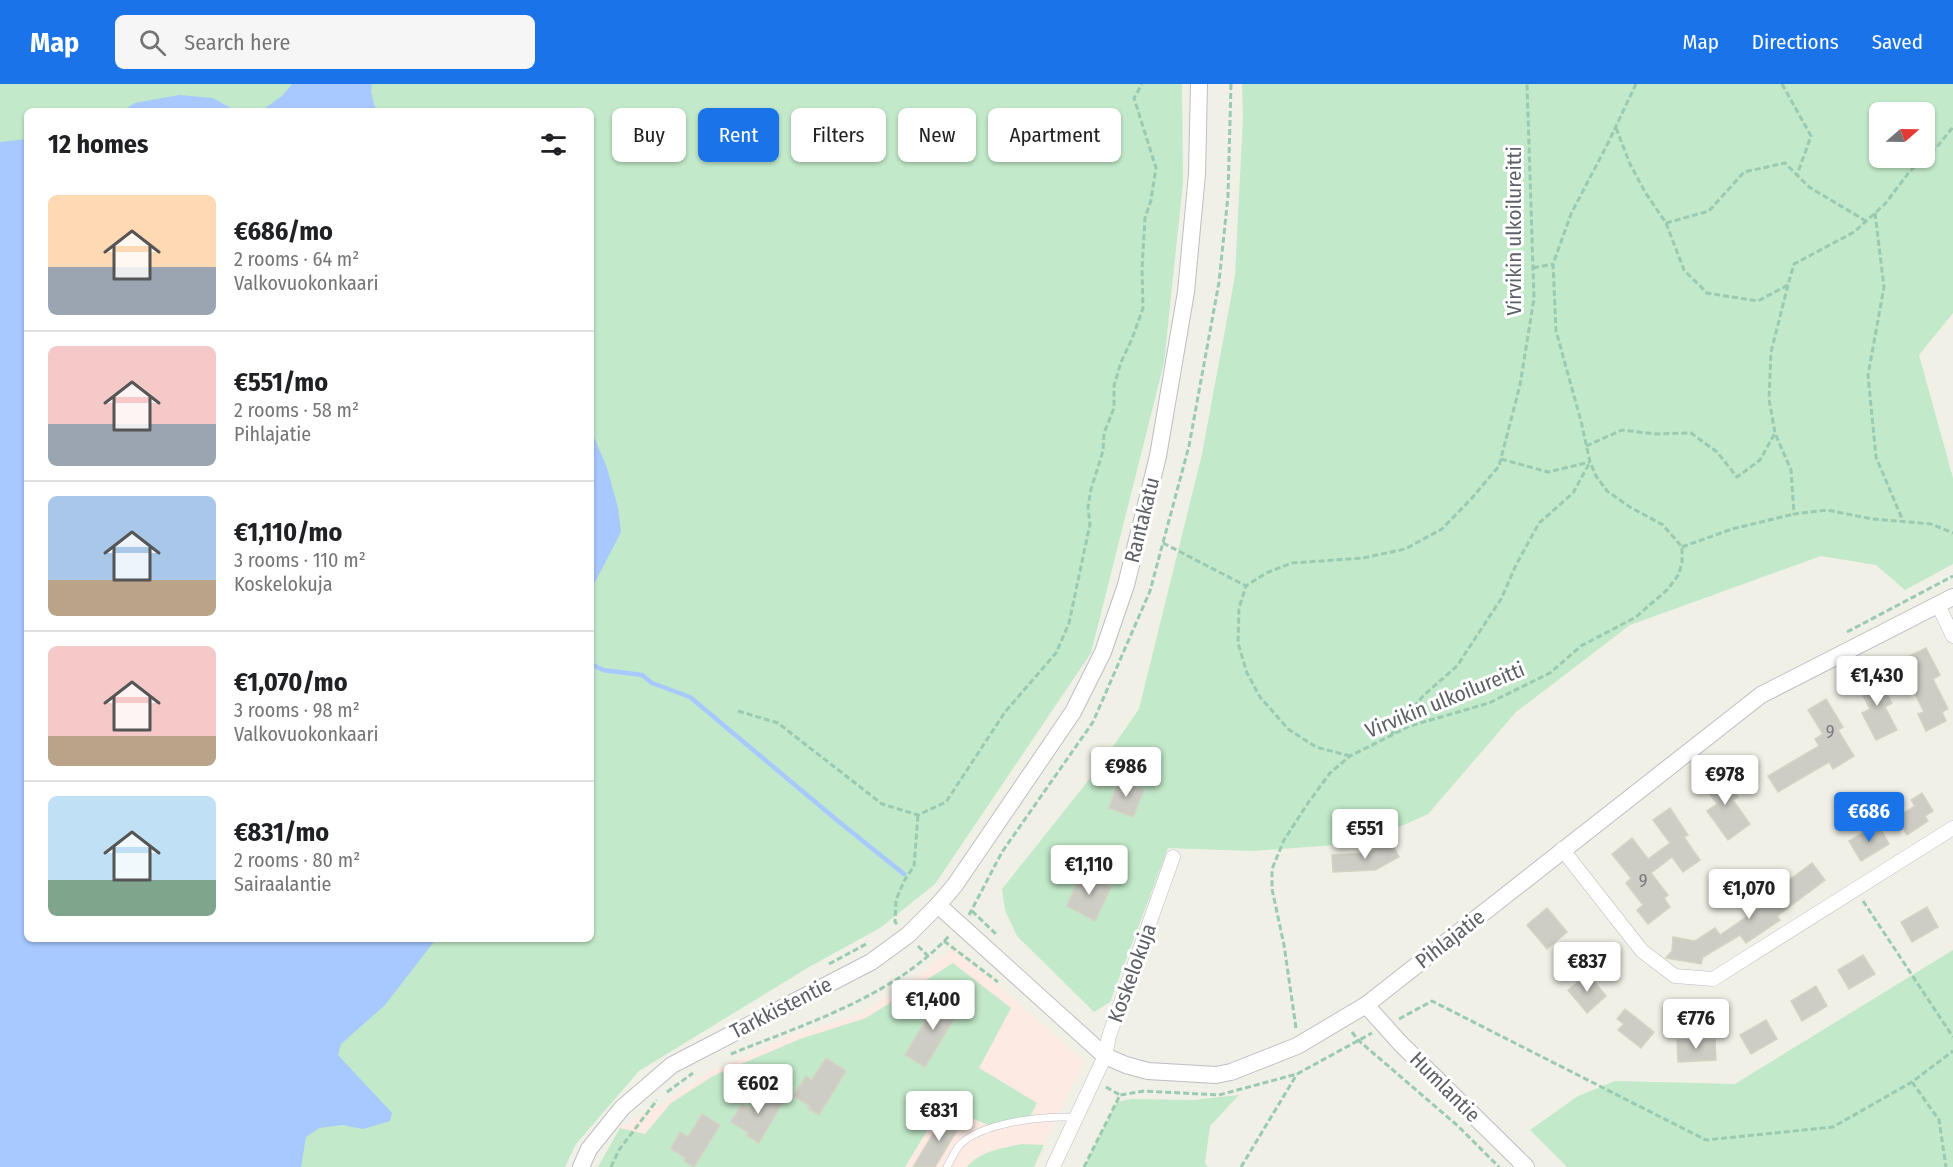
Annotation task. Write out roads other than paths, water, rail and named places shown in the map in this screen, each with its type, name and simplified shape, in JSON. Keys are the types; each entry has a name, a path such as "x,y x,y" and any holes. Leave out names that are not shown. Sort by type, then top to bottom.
{"street":[{"name":"Rantakatu","path":"938,906 1073,712 1103,652 1126,585 1158,456 1186,291 1197,174 1199,84"},
{"name":"Pihlajatie","path":"938,906 1105,1056 1148,1071 1216,1076 1287,1052 1344,1020 1761,695 1946,601"},
{"path":"1946,601 1953,636"},
{"path":"1562,849 1642,951 1675,976 1713,979 1953,828"},
{"name":"Koskelokuja","path":"1053,1167 1105,1056 1109,1036 1173,857"},
{"name":"Tarkkistentie","path":"581,1167 589,1149 622,1108 672,1065 871,962 908,935 938,906"},
{"name":"Humlantie","path":"1366,1005 1384,1026 1526,1167"}],"lane":[{"path":"947,1167 960,1145 993,1126 1064,1116 1077,1118"}],"water":[{"path":"292,84 372,84 371,92 375,108 265,108 282,96"},
{"path":"179,95 213,98 231,108 127,108 135,103"},
{"path":"24,139 24,942 434,942 385,1005 341,1044 338,1055 392,1113 390,1121 363,1129 342,1125 319,1128 306,1137 301,1167 0,1167 0,142"},
{"path":"594,437 607,468 618,508 621,532 594,584"}],"waterway":[{"path":"594,666 603,670 642,675 652,683 690,697 904,874"}]}
